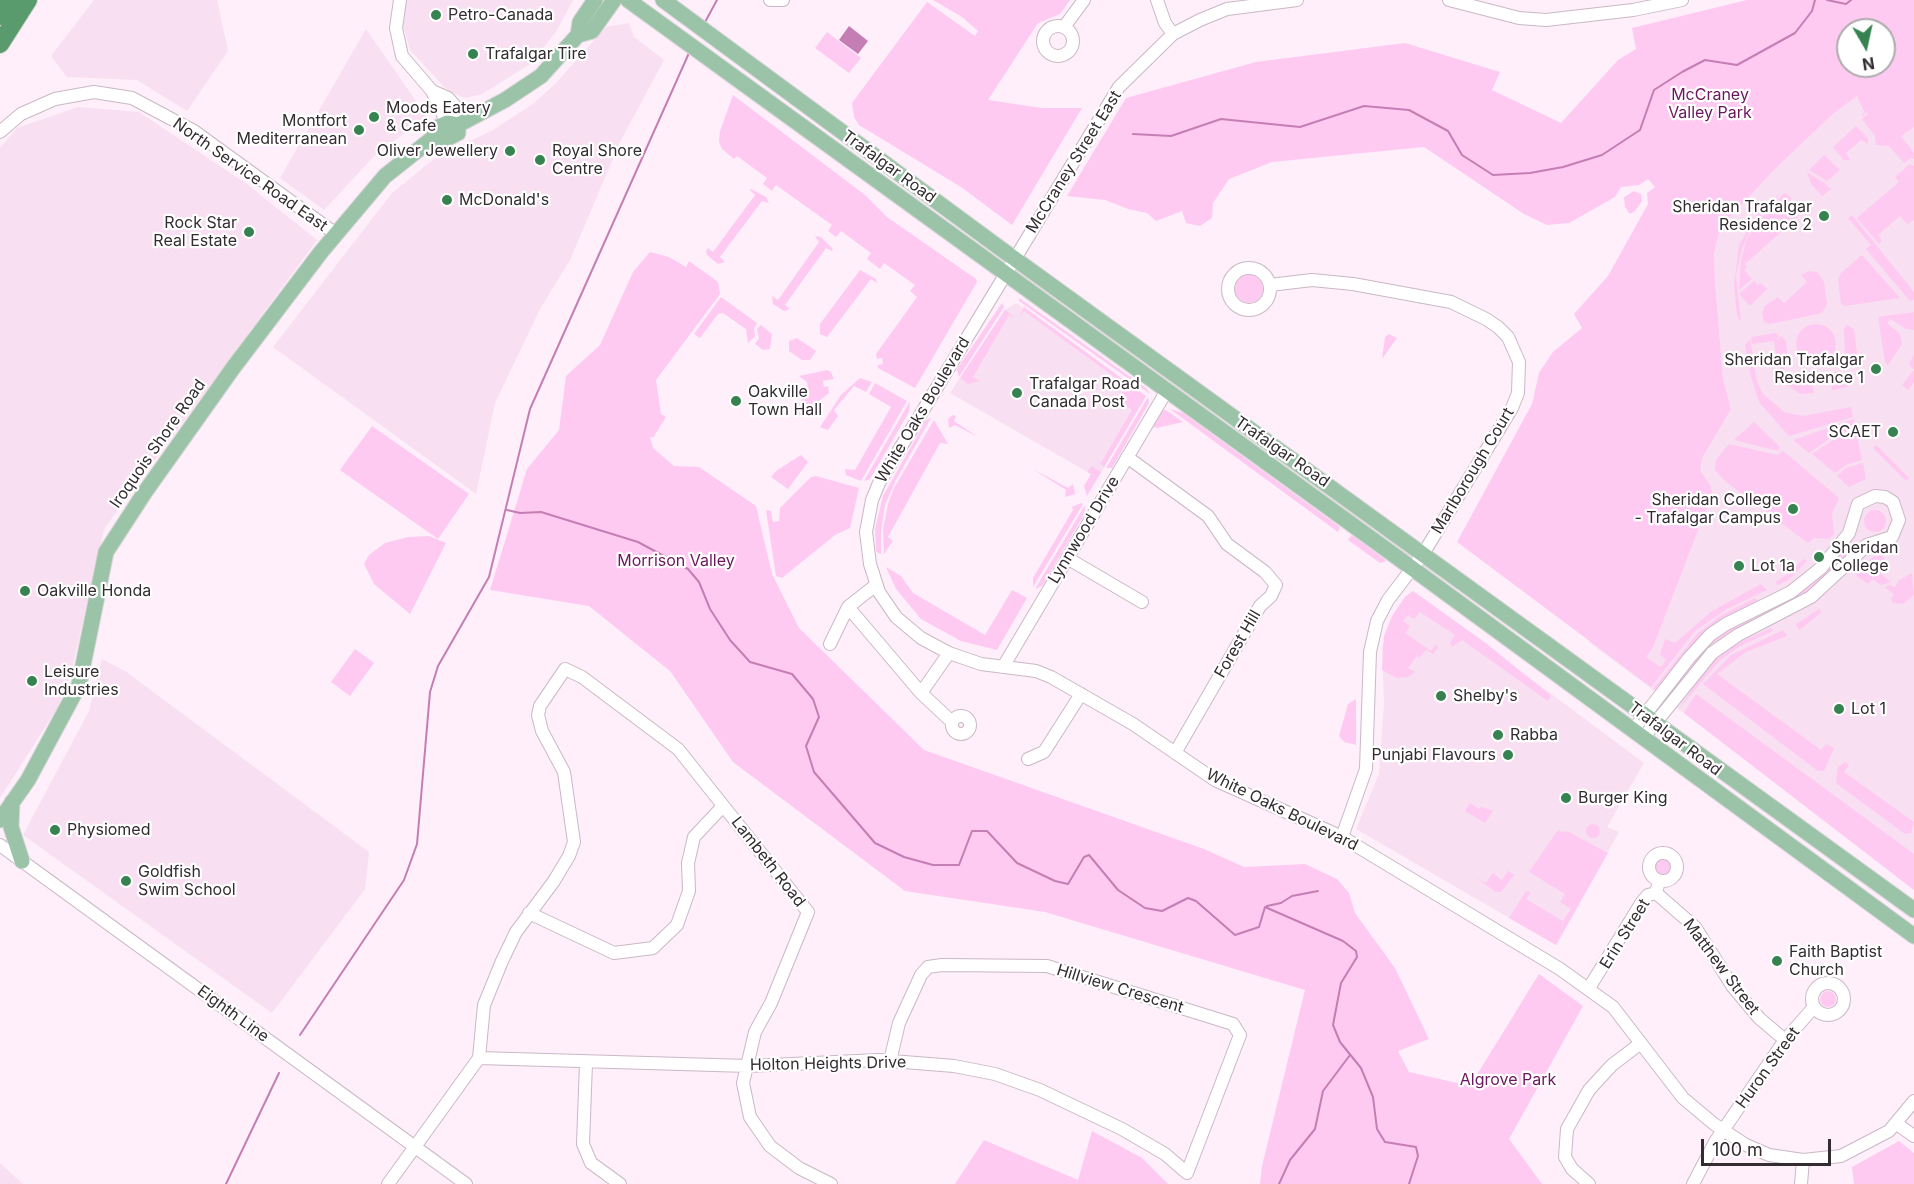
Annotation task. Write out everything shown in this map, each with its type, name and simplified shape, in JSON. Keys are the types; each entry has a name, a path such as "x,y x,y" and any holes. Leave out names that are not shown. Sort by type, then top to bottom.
{"highway":[{"path":"0,16 8,0"},
{"path":"0,44 28,0"}],"main road":[{"path":"579,28 583,0"},
{"name":"Iroquois Shore Road","path":"0,820 28,780 79,685 106,552 145,492 233,368 336,234 385,176 433,138 443,141 458,133 458,125 505,100 541,76 579,28 595,0"},
{"name":"Iroquois Shore Road","path":"579,28 592,31 614,0"},
{"name":"Trafalgar Road","path":"627,0 1413,569 1914,936"},
{"name":"Trafalgar Road","path":"663,0 1014,258 1914,910"},
{"path":"12,802 11,827 22,861"}],"street":[{"path":"400,0 396,28 402,56 432,91 448,98 456,107 458,125"},
{"path":"770,0 783,0"},
{"path":"1064,27 1084,0"},
{"path":"1157,0 1165,22 1173,34"},
{"name":"McCraney Street East","path":"1014,258 1119,87 1173,34 1227,9 1297,0"},
{"path":"1449,0 1478,4 1519,18 1546,20 1632,5 1683,0"},
{"name":"North Service Road East","path":"0,132 21,114 55,99 94,92 132,98 194,131 336,234"},
{"name":"White Oaks Boulevard","path":"1014,258 888,465 876,491 866,532 870,564 876,585 887,605 908,628 949,653 981,664 1036,671 1051,677 1215,780 1342,837 1589,988 1613,1007 1676,1090 1723,1131 1769,1155 1803,1160 1841,1156 1866,1145 1897,1124 1914,1101"},
{"name":"Marlborough Court","path":"1270,285 1312,280 1353,284 1451,302 1486,319 1508,337 1516,349 1521,375 1512,408 1423,554 1388,600 1372,637 1366,769 1342,837"},
{"name":"Lynnwood Drive","path":"1003,667 1166,392"},
{"name":"Forest Hill","path":"1127,457 1208,516 1227,544 1265,572 1276,585 1271,596 1260,606 1175,753"},
{"path":"1639,734 1712,653 1738,635 1812,597 1872,543 1887,540 1898,529 1899,515 1893,502 1880,496 1866,499 1855,507 1854,520 1842,544 1805,581 1791,592 1726,624 1704,641 1651,719"},
{"path":"1854,520 1861,535 1872,543"},
{"path":"1067,558 1142,602"},
{"path":"830,644 848,607 876,585"},
{"path":"848,607 921,693 952,722"},
{"path":"921,693 949,653"},
{"name":"Lambeth Road","path":"530,913 569,856 574,842 564,772 542,731 538,715 540,706 565,669 582,677 678,749 808,912 771,1003 755,1032 743,1083 750,1117 770,1146 799,1168 831,1184"},
{"path":"1028,759 1044,752 1081,694"},
{"path":"388,1184 479,1058 484,1005 516,932 530,913 614,953 653,948 677,925 689,891 688,863 694,837 723,806"},
{"name":"Eighth Line","path":"0,845 466,1184"},
{"name":"Erin Street","path":"1589,988 1642,902 1658,887"},
{"name":"Matthew Street","path":"1658,887 1695,927 1733,987 1759,1018 1785,1040"},
{"name":"Hillview Crescent","path":"890,1061 899,1023 921,975 928,967 942,964 1047,966 1233,1024 1240,1035 1188,1178"},
{"name":"Huron Street","path":"1693,1184 1723,1131 1785,1040 1814,1006"},
{"path":"1589,1184 1572,1169 1565,1157 1567,1129 1589,1090 1612,1065 1641,1043"},
{"name":"Holton Heights Drive","path":"479,1058 586,1063 748,1066 890,1061 954,1066 996,1074 1040,1090 1122,1129 1164,1154 1188,1178"},
{"path":"586,1063 583,1144 591,1163 620,1184"},
{"path":"1897,1124 1914,1136"},
{"path":"1801,1184 1803,1160"}],"shaded area":[{"path":"94,0 217,0 228,51 187,111 137,80 67,77 51,56"},
{"path":"407,0 573,0 557,30 532,63 482,94 465,98 447,90 410,50 402,21"},
{"path":"629,23 634,37 664,60 620,142 570,260 540,309 495,403 476,494 273,347 392,193 435,158 493,130 533,104 556,83 606,27"},
{"path":"849,26 868,41 858,54 839,40"},
{"path":"366,29 427,117 377,153 324,210 280,178"},
{"name":"Sheridan College - Trafalgar Campus","path":"1914,90 1914,890 1589,642 1640,573 1682,483 1731,409 1723,378 1715,281 1714,254 1721,227 1775,169 1833,114 1857,96"},
{"path":"78,107 139,112 248,185 317,240 104,529 72,669 58,707 0,798 0,148 17,128"},
{"path":"1016,303 1146,396 1098,478 950,393 1005,310"},
{"path":"1413,591 1644,763 1607,827 1619,832 1556,945 1356,829 1379,774 1384,703 1382,646 1405,597"},
{"path":"102,659 125,671 369,852 365,889 272,1013 23,835 89,711"},
{"path":"0,1163 23,1184 0,1184"}],"green space":[{"path":"933,0 1070,0 1060,14 1038,23 988,100 1042,108 1082,108 1012,225 961,187 859,125 854,117 852,103 927,2 975,36 978,31 962,17"},
{"name":"McCraney Valley Park","path":"1747,0 1914,0 1914,127 1901,136 1914,153 1914,159 1911,158 1904,163 1889,146 1876,145 1875,136 1862,119 1868,114 1866,112 1862,117 1864,111 1857,96 1833,114 1775,169 1721,227 1714,253 1715,281 1723,378 1731,409 1702,458 1700,470 1711,487 1712,494 1653,647 1646,657 1662,666 1666,660 1660,654 1665,639 1675,643 1712,611 1761,584 1767,590 1727,609 1695,631 1651,687 1457,542 1532,404 1539,373 1553,352 1582,328 1574,314 1608,276 1648,204 1647,193 1655,187 1648,179 1639,185 1621,187 1615,197 1569,223 1547,225 1524,214 1424,147 1272,162 1229,179 1213,203 1212,218 1200,226 1186,223 1182,211 1156,221 1147,213 1105,200 1067,196 1126,98 1256,62 1405,43 1500,72 1492,90 1561,123 1618,60 1636,49 1632,28"},
{"path":"827,32 861,58 849,73 815,48"},
{"path":"733,95 865,195 887,217 976,279 977,282 915,388 878,368 878,365 883,364 882,358 877,359 876,354 917,297 910,291 915,285 884,263 880,269 867,259 871,253 841,231 836,237 828,231 832,225 776,185 772,191 763,184 767,178 737,156 734,159 722,149 719,142 720,131"},
{"path":"1856,126 1868,138 1868,144 1861,140 1846,153 1850,160 1844,160 1833,147"},
{"path":"1824,155 1840,170 1827,181 1809,170"},
{"path":"1910,164 1914,166 1914,220 1907,224 1900,216 1878,235 1882,241 1879,244 1857,218 1899,182 1895,177"},
{"path":"1807,172 1831,189 1822,196 1811,184"},
{"path":"751,189 766,197 769,203 762,201 720,257 725,262 718,264 707,255 706,251 708,248 713,252 755,195"},
{"path":"1634,191 1641,194 1642,201 1630,214 1625,207 1624,197"},
{"path":"1781,193 1755,222 1742,248 1736,275 1741,322 1737,315 1734,285 1739,245 1760,210"},
{"path":"1784,193 1792,198 1787,203 1792,209 1797,204 1803,212 1745,264 1747,267 1744,270 1752,279 1739,290 1741,261 1746,241 1758,222"},
{"path":"1852,215 1914,292 1914,300 1910,301 1866,249 1871,245 1848,218"},
{"path":"815,236 821,237 833,249 832,251 826,248 785,305 790,309 784,311 773,304 772,296 778,300 819,242"},
{"name":"Morrison Valley","path":"650,252 669,257 686,267 689,261 718,282 720,294 656,380 661,414 666,417 653,438 650,436 653,448 674,466 699,467 756,506 772,574 799,628 924,750 1204,849 1244,867 1305,864 1337,879 1349,893 1355,913 1395,968 1429,1039 1398,1051 1409,1072 1470,1086 1539,974 1583,1006 1509,1139 1542,1184 1260,1184 1262,1166 1305,990 1045,912 905,891 733,762 670,671 589,606 490,590 527,469 559,430 566,376 600,345 633,272"},
{"path":"1862,255 1900,298 1845,306 1841,304 1838,280 1841,273"},
{"path":"860,270 876,279 877,283 871,279 827,337 820,334 820,324"},
{"path":"1809,271 1817,272 1824,282 1827,304 1822,313 1770,324 1764,322 1762,314 1765,306 1778,297 1784,303 1807,282 1801,275"},
{"path":"1249,275 1259,279 1263,289 1259,299 1249,303 1239,299 1235,289 1239,279"},
{"path":"1754,281 1758,285 1761,283 1767,289 1750,306 1739,294"},
{"path":"721,297 757,323 754,329 755,336 748,343 746,329 723,313 718,314 700,338 694,334"},
{"path":"1019,298 1146,388 1150,394 1019,301"},
{"path":"1229,300 1242,311 1265,311 1244,316 1230,308 1226,302"},
{"path":"1002,303 1004,307 959,377 957,369"},
{"path":"1024,307 1146,396 1104,467 1095,459 1101,463 1132,410 1126,406 1122,393 1127,386 1024,311 1019,317"},
{"path":"1005,310 1016,318 1009,315 973,377 980,381 968,384 960,378"},
{"path":"1914,312 1914,330 1906,329 1891,319 1887,323 1900,334 1902,344 1888,365 1885,362 1878,317"},
{"path":"1816,324 1824,325 1830,330 1835,336 1835,352 1830,358 1824,363 1816,364 1808,363 1802,358 1797,352 1796,344 1797,336 1802,330 1808,325"},
{"path":"761,325 772,334 770,349 763,350 755,344 759,338 757,329"},
{"path":"1847,325 1854,329 1859,369 1845,360 1844,328"},
{"path":"1776,333 1779,336 1775,340 1782,336 1786,342 1788,359 1784,366 1786,375 1796,382 1811,380 1814,393 1800,394 1780,380 1774,341 1752,344 1751,337"},
{"path":"1389,334 1397,338 1382,359 1385,337"},
{"path":"797,338 816,351 810,360 802,360 789,351 789,341"},
{"path":"1750,339 1757,382 1763,394 1784,412 1803,416 1851,407 1853,417 1789,436 1759,402 1751,377 1745,345"},
{"path":"1914,354 1914,370 1909,364"},
{"path":"827,370 831,372 834,379 823,381 824,387 828,386 829,393 801,416 794,411 808,391 807,382 799,376"},
{"path":"1914,370 1914,382 1908,390 1902,385"},
{"path":"1836,371 1850,383 1847,387 1832,390 1830,376"},
{"path":"860,378 872,382 866,392 854,386 834,410 838,416 828,430 820,427 841,395"},
{"path":"875,383 907,401 861,481 846,475 845,469 855,470 891,407 869,394"},
{"path":"1148,397 1149,403 1112,468 1106,468"},
{"path":"910,401 909,412 870,479 864,481"},
{"path":"1170,409 1183,413 1340,527 1338,532"},
{"path":"1166,410 1183,422 1157,428 1150,425 1161,411"},
{"path":"953,415 956,416 954,421 978,437 955,425 949,428 948,419"},
{"path":"931,418 896,480 885,505 881,554 878,553 875,529 883,496 926,420"},
{"path":"1854,419 1856,429 1835,435 1809,453 1793,440"},
{"path":"934,420 948,444 940,443 888,537 893,541 884,554 883,529 888,504 894,488"},
{"path":"1754,422 1780,447 1778,451 1734,440"},
{"path":"372,426 469,494 438,539 340,470"},
{"path":"1856,432 1862,460 1846,465 1835,473 1812,454 1836,438"},
{"path":"1729,444 1777,455 1783,451 1839,498 1832,513 1834,534 1829,539 1814,538 1808,543 1725,481 1715,470 1716,460"},
{"path":"1876,445 1909,478 1906,481 1873,448"},
{"path":"801,455 808,462 788,489 771,477 776,471"},
{"path":"1863,463 1866,479 1849,487 1837,476 1846,468"},
{"path":"1092,466 1101,472 1087,496 1084,486 1091,474 1087,472"},
{"path":"1033,469 1068,488 1073,484 1075,494 1065,497 1066,490"},
{"path":"816,476 859,488 850,528 835,535 782,578 776,576 766,510 771,511 773,522 779,521 780,508 811,477"},
{"path":"1083,504 1033,587 1033,578 1073,510 1072,507"},
{"path":"1085,505 1085,513 1042,586 1035,589"},
{"path":"1871,510 1879,510 1886,517 1886,525 1879,532 1871,532 1864,525 1864,517"},
{"path":"1352,535 1386,560 1380,563 1348,540"},
{"path":"429,536 446,543 410,614 374,584 364,564 369,555 385,543 408,537"},
{"path":"1852,541 1857,546 1806,596 1787,605 1788,599 1815,579"},
{"path":"1882,555 1885,560 1881,565 1881,574 1891,582 1881,585 1872,579 1868,584 1857,576 1856,573 1873,557"},
{"path":"1804,559 1807,561 1788,580 1778,585 1775,582 1788,574"},
{"path":"886,567 901,576 913,593 985,635 1012,590 1027,598 997,650 961,641 921,619 896,589"},
{"path":"1912,573 1914,595 1903,604 1893,603 1891,599 1894,594 1885,587 1889,585 1895,587 1898,581"},
{"path":"1413,591 1487,644 1551,696 1548,701 1462,640 1452,647 1450,643 1455,635 1420,612 1414,619 1408,615 1403,621 1410,626 1405,633 1431,651 1436,644 1438,648 1433,654 1426,650 1419,658 1417,656 1408,668 1415,672 1408,677 1397,678 1382,670 1384,636 1392,616 1405,597"},
{"path":"1755,598 1760,604 1700,637 1656,691 1653,689 1697,634 1720,616"},
{"path":"1774,606 1774,610 1741,626 1721,640 1677,688 1674,686 1703,647 1718,633"},
{"path":"1819,609 1822,612 1799,630 1796,624"},
{"path":"1771,628 1773,631 1740,646 1719,661 1678,710 1707,667 1717,658 1738,643"},
{"path":"1783,630 1787,636 1746,652 1717,674 1821,750 1826,744 1834,748 1824,771 1818,771 1703,684 1731,655"},
{"path":"355,649 374,663 350,696 331,682"},
{"path":"1696,694 1914,854 1914,890 1684,713"},
{"path":"1356,699 1356,745 1344,742 1339,736 1348,704"},
{"path":"1845,762 1849,765 1844,772 1914,822 1911,833 1905,834 1836,783 1838,767"},
{"path":"1470,803 1479,809 1481,807 1493,811 1485,823 1465,811"},
{"path":"1593,824 1598,826 1600,831 1598,836 1593,838 1588,836 1586,831 1588,826"},
{"path":"1558,830 1567,831 1608,853 1556,945 1509,918 1526,891 1530,892 1526,899 1563,921 1571,909 1560,902 1565,894 1529,872"},
{"path":"1663,859 1671,867 1663,875 1655,867"},
{"path":"1508,871 1514,875 1501,892 1496,892 1476,878 1486,883 1493,873 1502,880"},
{"path":"1828,991 1836,999 1828,1007 1820,999"},
{"path":"1092,1131 1142,1158 1168,1184 955,1184 984,1140 1078,1180"},
{"path":"1899,1141 1914,1153 1914,1184 1854,1184 1852,1167"}],"waterway":[{"path":"704,24 717,0"},
{"path":"1133,134 1171,136 1221,119 1300,127 1364,106 1409,110 1448,131 1462,155 1493,175 1530,173 1563,167 1602,155 1640,130 1654,90 1682,72 1705,60 1737,65 1795,33 1812,11 1815,0"},
{"path":"1827,0 1846,4 1851,0"},
{"path":"300,1035 404,880 417,844 430,692 438,666 489,577 530,409 689,53"},
{"path":"507,510 520,513 541,512 638,542 688,569 699,582 710,609 730,640 750,662 792,674 813,699 819,717 806,746 814,772 875,843 904,857 933,865 959,865 972,831 987,831 1017,863 1055,881 1068,884 1084,857 1089,855 1118,890 1145,908 1162,911 1188,898 1196,901 1235,935 1259,927 1265,907 1343,941 1356,951 1357,957 1341,983 1333,1025 1340,1042 1361,1068 1373,1097 1377,1129 1385,1142 1416,1147 1418,1156 1409,1184"},
{"path":"1267,906 1281,903 1292,896 1318,891"},
{"path":"1279,1184 1290,1160 1315,1129 1323,1091 1350,1055"},
{"path":"226,1184 279,1073"}],"place":[{"name":"Petro-Canada","path":"436,15"},
{"name":"Trafalgar Tire","path":"473,54"},
{"name":"Moods Eatery & Cafe","path":"374,117"},
{"name":"Montfort Mediterranean","path":"359,130"},
{"name":"Oliver Jewellery","path":"510,151"},
{"name":"Royal Shore Centre","path":"540,160"},
{"name":"McDonald's","path":"447,200"},
{"name":"Sheridan Trafalgar Residence 2","path":"1824,216"},
{"name":"Rock Star Real Estate","path":"249,232"},
{"name":"Sheridan Trafalgar Residence 1","path":"1876,369"},
{"name":"Trafalgar Road Canada Post","path":"1017,393"},
{"name":"Oakville Town Hall","path":"736,401"},
{"name":"SCAET","path":"1893,432"},
{"name":"Sheridan College - Trafalgar Campus","path":"1793,509"},
{"name":"Sheridan College","path":"1819,557"},
{"name":"Lot 1a","path":"1739,566"},
{"name":"Oakville Honda","path":"25,591"},
{"name":"Leisure Industries","path":"32,681"},
{"name":"Shelby's","path":"1441,696"},
{"name":"Lot 1","path":"1839,709"},
{"name":"Rabba","path":"1498,735"},
{"name":"Punjabi Flavours","path":"1508,755"},
{"name":"Burger King","path":"1566,798"},
{"name":"Physiomed","path":"55,830"},
{"name":"Goldfish Swim School","path":"126,881"},
{"name":"Faith Baptist Church","path":"1777,961"}],"park label":[{"name":"Algrove Park","path":"1508,1080"}]}
